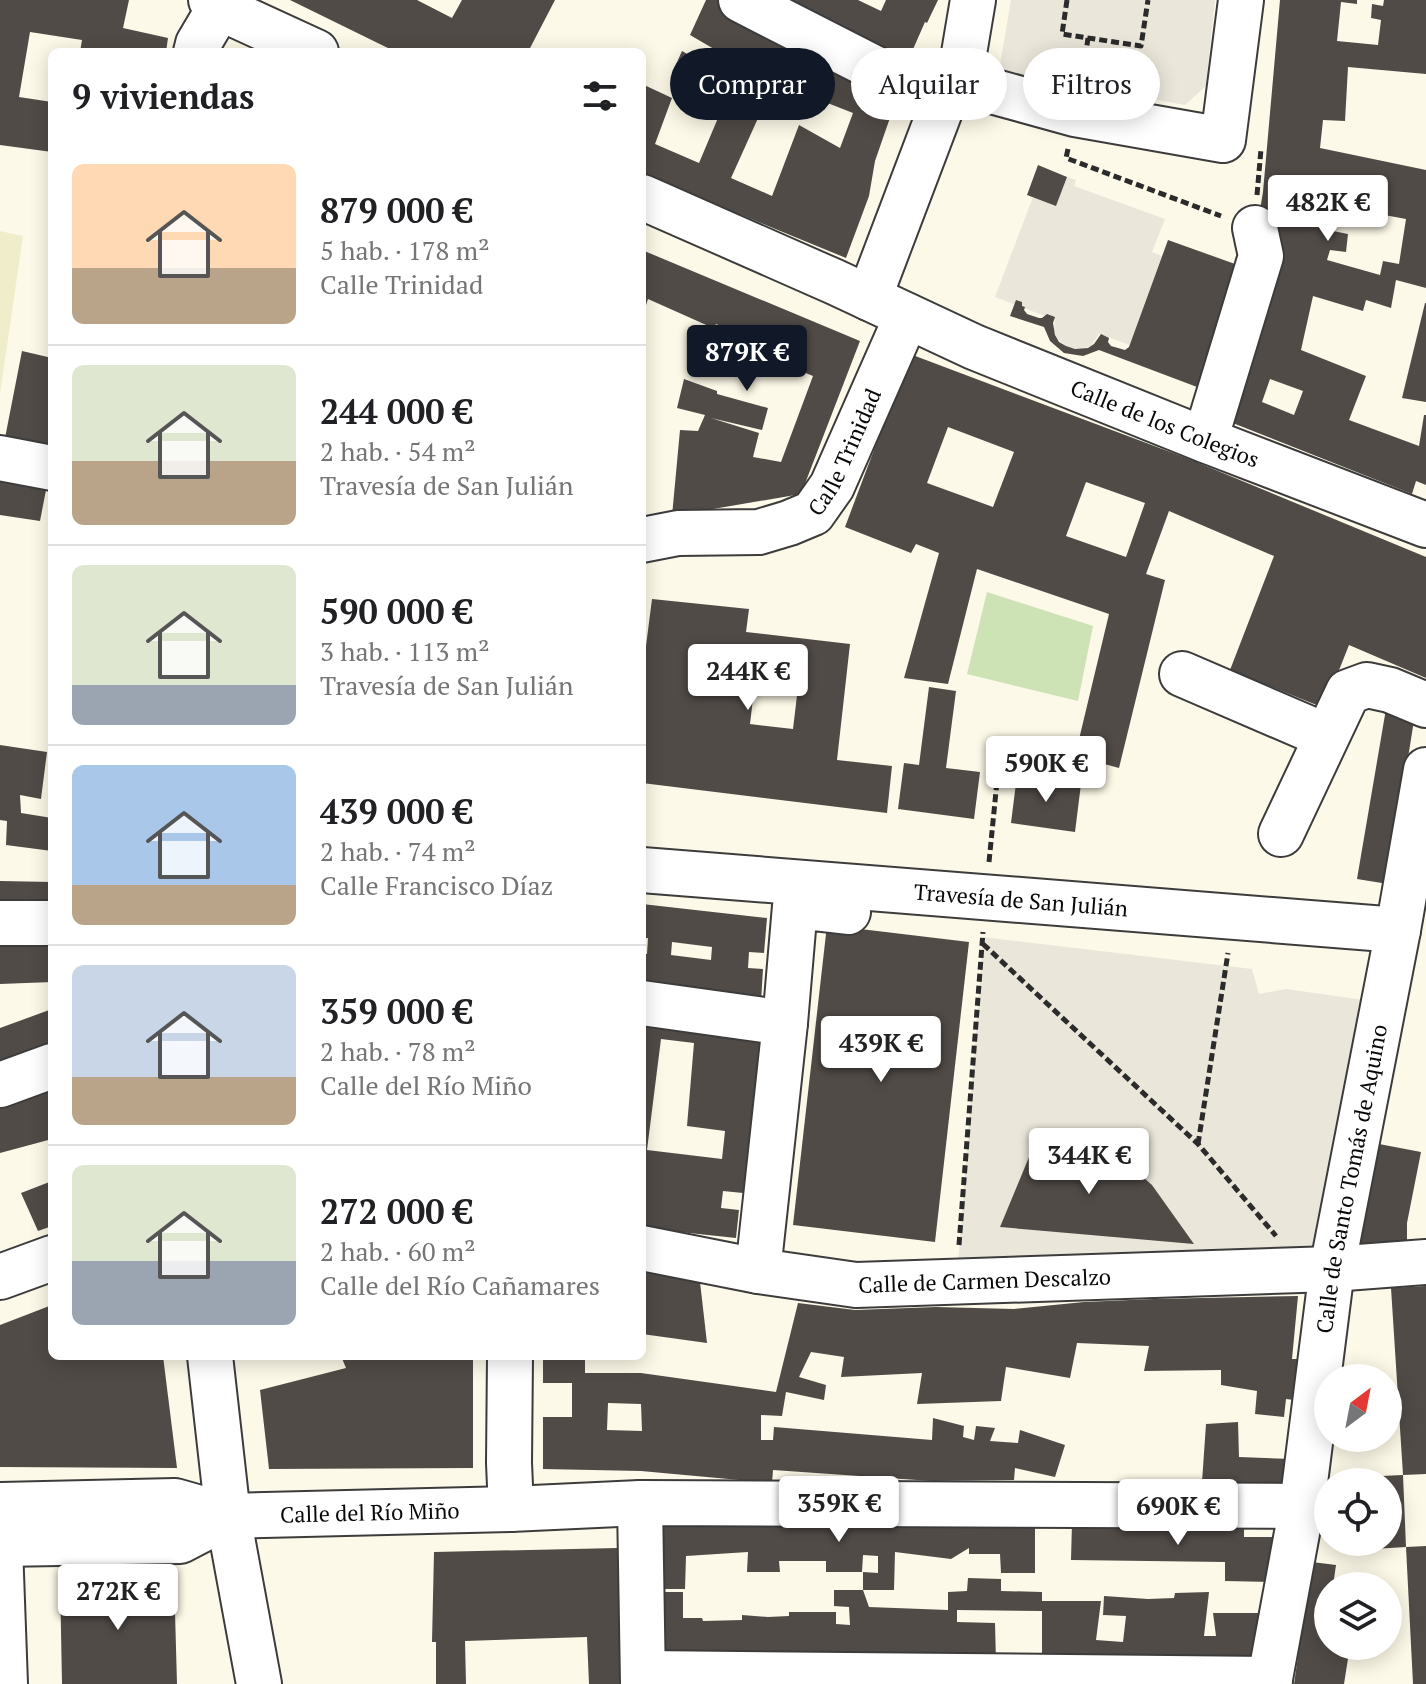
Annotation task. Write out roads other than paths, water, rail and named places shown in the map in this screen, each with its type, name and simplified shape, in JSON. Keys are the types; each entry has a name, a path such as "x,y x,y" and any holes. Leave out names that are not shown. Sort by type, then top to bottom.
{"street":[{"path":"741,0 854,48"},
{"name":"Calle Trinidad","path":"962,48 973,0"},
{"path":"1007,95 1075,114 1223,140 1241,0"},
{"path":"197,48 218,2 308,48"},
{"name":"Calle Trinidad","path":"646,539 678,533 759,532 813,513 832,486 943,120"},
{"name":"Calle de los Colegios","path":"646,199 974,347 1426,525"},
{"path":"1205,440 1261,256 1255,228"},
{"path":"0,458 48,467"},
{"path":"1182,674 1326,736"},
{"path":"1281,834 1348,692 1367,685 1390,690 1426,705"},
{"name":"Calle de Santo Tomás de Aquino","path":"1270,1681 1302,1506 1314,1269 1398,930 1415,887 1426,770"},
{"name":"Travesía de San Julián","path":"646,870 1398,930"},
{"path":"758,1271 795,906 854,913 857,889"},
{"path":"0,923 48,923"},
{"path":"646,1004 785,1023"},
{"path":"0,1085 48,1067"},
{"name":"Calle de Carmen Descalzo","path":"646,1249 758,1271 856,1285 1314,1269 1426,1262"},
{"path":"0,1277 48,1259"},
{"path":"210,1360 228,1516 259,1684"},
{"path":"510,1360 511,1509"},
{"path":"0,1505 175,1501 228,1516"},
{"path":"1270,1681 643,1678 640,1503 1302,1506"},
{"name":"Calle del Río Miño","path":"228,1516 640,1503"},
{"path":"5,1684 0,1545 180,1541 228,1516"}]}
